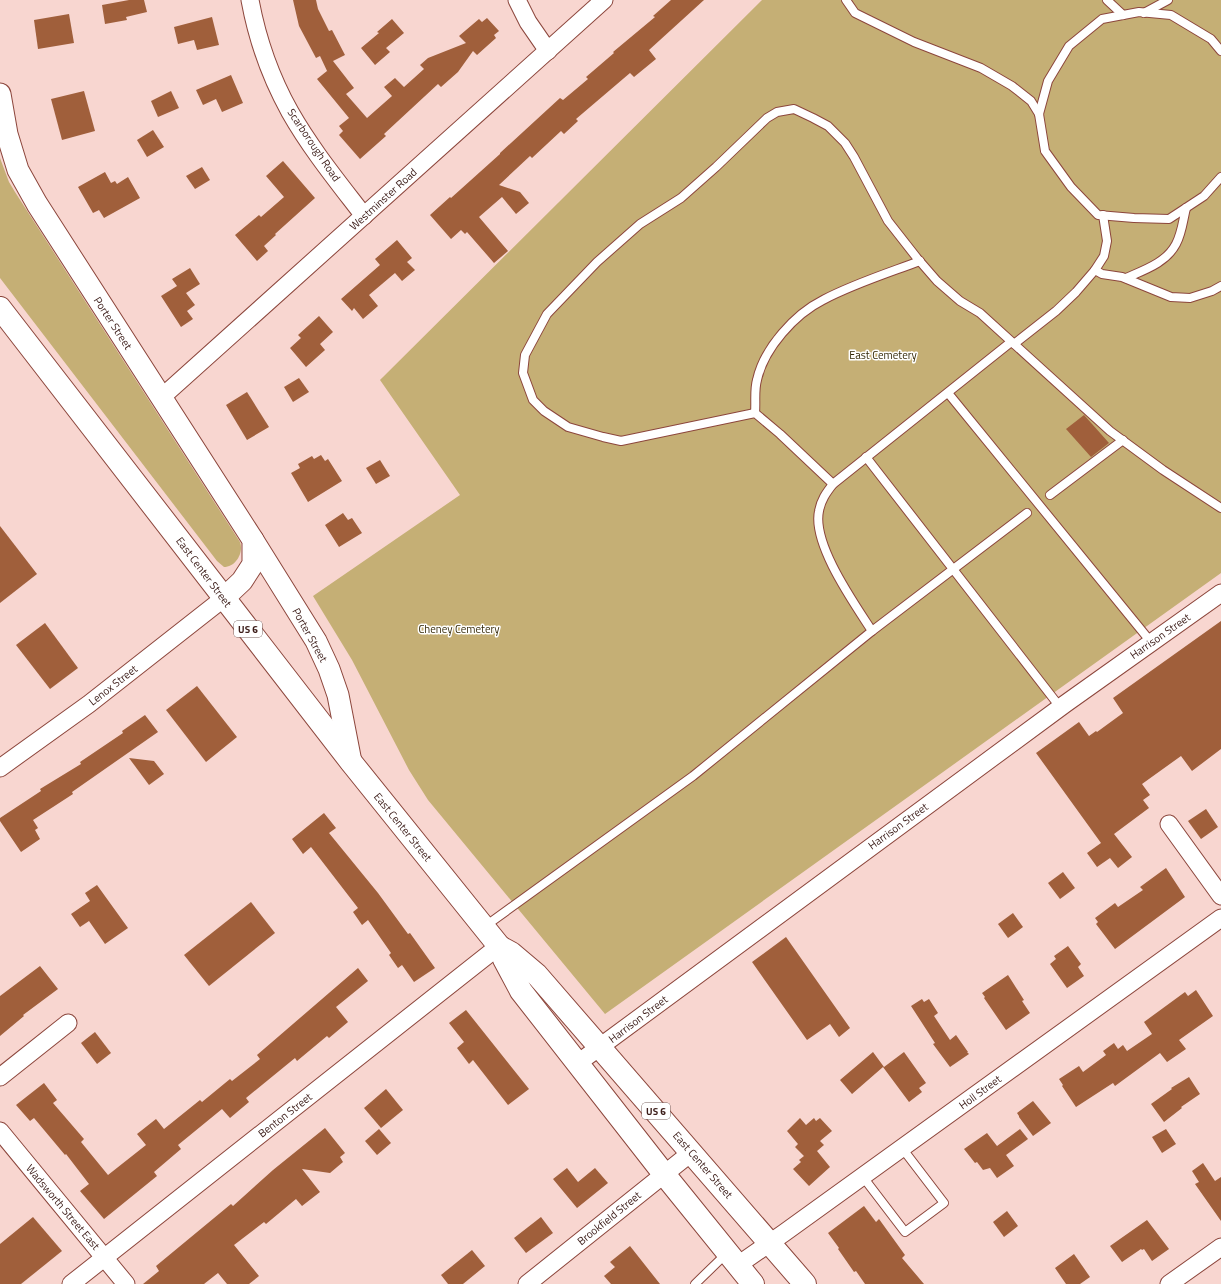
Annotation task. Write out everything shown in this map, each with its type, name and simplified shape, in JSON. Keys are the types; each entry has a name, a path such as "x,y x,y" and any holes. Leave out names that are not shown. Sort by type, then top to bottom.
{"main road":[{"name":"East Center Street","path":"0,308 350,762 483,928 499,946 511,953 537,974 805,1284"},
{"name":"East Center Street","path":"499,946 504,959 521,991 664,1174 753,1284"}],"street":[{"name":"Scarborough Road","path":"250,0 269,67 290,111 312,146 364,216"},
{"path":"517,0 528,22 548,51"},
{"name":"Westminster Road","path":"162,398 604,0"},
{"name":"Porter Street","path":"0,94 7,134 18,170 37,204 253,540 316,641 338,695 350,762"},
{"path":"224,598 242,581 253,564 253,540"},
{"name":"Harrison Street","path":"578,1063 1060,707 1221,593"},
{"name":"Lenox Street","path":"0,768 89,704 224,598"},
{"path":"1169,824 1221,896"},
{"name":"Holl Street","path":"733,1259 770,1244 1221,918"},
{"name":"Benton Street","path":"71,1284 499,946"},
{"path":"0,1077 68,1022"},
{"name":"Wadsworth Street East","path":"0,1131 126,1284"},
{"name":"Brookfield Street","path":"527,1284 692,1152"},
{"path":"1169,1284 1221,1247"}],"lane":[{"path":"846,0 855,13 862,17 914,42 981,68 1012,86 1030,101 1039,114"},
{"path":"1107,0 1123,15"},
{"path":"1144,13 1168,0"},
{"path":"1221,51 1211,39 1171,15 1139,12 1102,20 1069,46 1048,81 1039,114 1045,151 1071,187 1098,215 1169,219 1204,196 1221,178"},
{"path":"756,413 621,441 603,437 568,427 544,411 533,400 523,373 525,355 547,314 597,262 640,224 681,198 716,167 766,118 777,112 794,109 828,126 845,143 888,221 937,281 960,301 980,313 1110,431 1169,474 1221,508"},
{"path":"1126,278 1157,264 1168,256 1176,244 1186,208"},
{"path":"872,631 828,556 819,530 819,512 823,496 833,484 866,457 948,392 1056,311 1076,292 1095,270 1104,256 1107,241 1103,215"},
{"path":"833,484 756,413 756,381 764,360 784,331 803,312 822,300 920,261"},
{"path":"1095,270 1102,274 1126,278 1171,297 1190,298 1212,291 1221,286"},
{"path":"948,392 1151,642"},
{"path":"1050,495 1123,440"},
{"path":"866,457 1060,707"},
{"path":"483,928 693,776 872,631 1027,513"},
{"path":"863,1177 906,1232 944,1202 902,1148"},
{"path":"696,1284 733,1259"}],"green space":[{"name":"East Cemetery","path":"762,0 1221,0 1221,573 605,1014 428,800 409,770 352,660 313,596 460,495 380,380"},
{"path":"0,158 9,182 15,192 240,542 240,554 232,564 224,567 217,561 0,278"}],"building":[{"path":"129,0 144,0 147,12 126,17 127,20 105,24 102,5"},
{"path":"293,0 316,0 318,9 329,31 332,30 345,55 333,61 354,88 346,94 367,118 392,96 384,87 395,78 404,87 424,69 420,65 428,58 466,43 459,36 479,19 482,22 487,18 499,31 494,35 496,38 477,55 473,51 458,72 441,87 438,84 384,134 386,136 360,159 339,135 343,131 339,126 349,118 317,79 327,71 328,73 320,56 316,58 299,26"},
{"path":"671,0 704,0 649,50 656,59 634,77 630,73 576,119 578,121 564,134 561,131 532,158 530,156 499,185 520,192 529,203 516,214 502,197 479,217 508,251 494,263 467,232 465,234 461,230 451,239 430,215 500,154 560,98 563,100 588,79 586,77 655,17 653,16"},
{"path":"69,14 74,43 38,49 34,20"},
{"path":"212,17 219,45 197,50 194,40 178,44 174,27"},
{"path":"392,19 404,33 386,48 390,52 375,65 361,48 379,33 377,32"},
{"path":"231,75 243,103 222,112 216,99 203,105 196,90"},
{"path":"84,91 95,131 62,140 51,99"},
{"path":"171,91 179,108 158,117 151,101"},
{"path":"153,130 164,147 147,157 137,140"},
{"path":"283,161 315,198 275,234 276,235 264,246 268,251 257,261 235,235 259,215 261,217 284,197 266,176"},
{"path":"202,167 210,180 195,189 186,176"},
{"path":"105,172 111,183 115,181 117,184 128,177 140,198 104,218 99,210 93,213 78,187"},
{"path":"397,240 412,258 407,262 415,270 402,281 395,273 369,295 378,306 363,319 354,308 352,311 341,299 380,265 375,259"},
{"path":"190,268 200,284 186,293 195,305 187,311 193,319 181,327 161,296 177,286 172,279"},
{"path":"319,316 333,332 320,344 325,350 306,367 290,348 301,338 298,335"},
{"path":"299,378 309,392 293,402 284,387"},
{"path":"247,392 269,427 247,440 226,405"},
{"path":"1084,415 1109,443 1091,457 1066,429"},
{"path":"321,455 325,461 328,459 342,481 308,502 291,473 300,468 298,464 312,456 314,459"},
{"path":"380,460 390,476 376,484 366,468"},
{"path":"343,513 348,520 352,518 362,533 339,547 325,525"},
{"path":"0,526 37,574 0,603"},
{"path":"1221,621 1221,749 1192,771 1181,756 1142,784 1150,795 1143,800 1149,808 1114,834 1132,857 1118,868 1110,858 1097,867 1087,853 1101,843 1036,753 1079,722 1089,736 1096,731 1097,732 1123,713 1113,698"},
{"path":"45,623 78,668 50,689 16,645"},
{"path":"197,686 237,737 206,762 166,710"},
{"path":"145,715 158,732 72,792 73,794 33,820 38,828 35,830 40,839 21,852 0,821 0,818 41,791 40,789 81,764 80,762 123,733 122,731"},
{"path":"129,758 154,761 164,774 149,785"},
{"path":"1206,809 1218,827 1201,839 1188,821"},
{"path":"324,813 336,828 329,833 378,893 408,934 410,933 435,968 414,982 402,965 398,968 389,955 391,953 368,920 362,925 353,912 358,908 311,847 303,854 292,839"},
{"path":"1166,868 1185,897 1115,949 1096,924 1098,922 1095,918 1115,903 1118,907 1143,890 1140,887"},
{"path":"1063,872 1075,888 1060,899 1048,883"},
{"path":"97,885 128,928 105,944 89,921 80,927 71,914 90,901 85,893"},
{"path":"251,902 275,933 209,986 184,955"},
{"path":"1013,913 1023,927 1008,938 998,924"},
{"path":"786,937 850,1028 839,1037 830,1024 807,1040 752,962"},
{"path":"1068,946 1081,964 1078,967 1084,976 1067,988 1050,964 1056,959 1054,956"},
{"path":"40,966 58,989 23,1015 24,1016 0,1036 0,996"},
{"path":"358,968 368,981 336,1007 348,1022 329,1038 327,1036 297,1061 295,1058 246,1098 249,1102 230,1118 222,1109 178,1145 181,1149 154,1172 157,1176 104,1219 80,1191 89,1184 66,1154 65,1155 34,1118 30,1121 16,1105 44,1083 57,1100 53,1103 84,1139 81,1142 108,1175 146,1145 137,1134 156,1119 164,1129 200,1100 202,1102 230,1079 232,1081 260,1059 257,1055"},
{"path":"1008,975 1024,1000 1022,1001 1030,1013 1006,1030 982,993"},
{"path":"1196,990 1213,1016 1179,1040 1186,1049 1167,1062 1160,1053 1115,1086 1113,1083 1076,1107 1059,1079 1079,1066 1083,1072 1106,1055 1103,1051 1114,1043 1118,1049 1123,1045 1127,1051 1152,1034 1144,1022 1185,992 1188,996"},
{"path":"922,999 924,1002 929,999 938,1013 934,1016 950,1040 956,1035 969,1054 950,1067 933,1044 935,1043 911,1006"},
{"path":"466,1010 529,1089 508,1105 473,1060 469,1064 457,1048 464,1042 449,1023"},
{"path":"95,1032 111,1053 97,1064 81,1043"},
{"path":"873,1052 884,1067 904,1052 926,1083 919,1088 922,1092 909,1102 883,1067 852,1094 840,1080"},
{"path":"1189,1077 1200,1094 1181,1107 1182,1108 1164,1122 1151,1104 1172,1089 1171,1088"},
{"path":"386,1089 403,1110 381,1128 364,1108"},
{"path":"1033,1101 1051,1123 1033,1136 1017,1113"},
{"path":"800,1118 806,1125 814,1118 816,1121 820,1118 832,1131 820,1141 824,1145 817,1151 830,1167 809,1186 793,1169 801,1162 799,1160 804,1156 795,1147 798,1144 787,1131"},
{"path":"325,1128 345,1153 340,1157 343,1162 330,1173 302,1169 320,1192 302,1206 296,1199 266,1224 264,1222 234,1245 259,1276 249,1284 227,1284 218,1273 204,1284 143,1284 159,1271 156,1266 231,1204 233,1206 273,1170"},
{"path":"379,1129 391,1143 377,1155 365,1141"},
{"path":"1020,1129 1028,1139 1006,1155 1014,1166 997,1178 990,1168 983,1170 977,1162 975,1163 964,1149 987,1133 997,1146"},
{"path":"1166,1129 1176,1144 1162,1153 1152,1137"},
{"path":"1203,1163 1215,1181 1221,1177 1221,1221 1195,1184 1199,1182 1192,1171"},
{"path":"567,1168 578,1182 595,1168 608,1183 577,1208 553,1179"},
{"path":"864,1206 876,1222 879,1219 905,1255 902,1258 924,1284 865,1284 856,1271 854,1272 828,1233"},
{"path":"1007,1211 1018,1226 1004,1237 993,1222"},
{"path":"33,1217 62,1251 21,1284 0,1284 0,1244"},
{"path":"541,1217 553,1233 526,1253 514,1238"},
{"path":"1147,1220 1169,1249 1152,1261 1144,1249 1141,1249 1122,1262 1110,1246"},
{"path":"630,1246 660,1284 611,1284 604,1276 615,1267 610,1262"},
{"path":"472,1250 485,1266 463,1284 448,1284 441,1275"},
{"path":"1074,1254 1090,1277 1080,1284 1066,1284 1055,1268"}],"park label":[{"name":"Cheney Cemetery","path":"459,629"}]}
